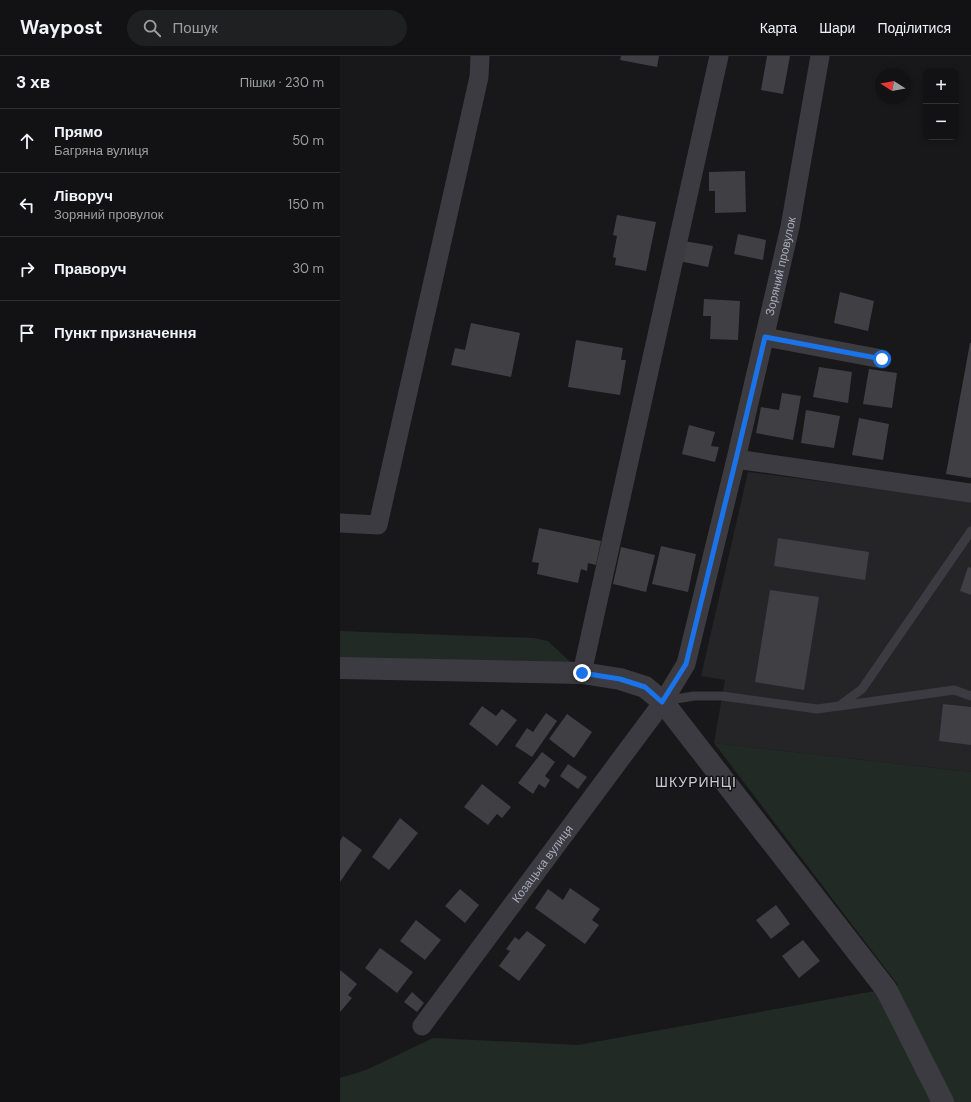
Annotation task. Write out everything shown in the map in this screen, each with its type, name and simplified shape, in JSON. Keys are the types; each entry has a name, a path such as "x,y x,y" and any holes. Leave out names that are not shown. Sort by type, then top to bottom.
{"street":[{"path":"340,523 378,525 479,77 480,56"},
{"path":"582,673 719,56"},
{"name":"Зоряний провулок","path":"662,702 686,664 790,227 820,56"},
{"path":"765,337 882,359"},
{"path":"736,459 971,493"},
{"path":"340,668 582,673 620,679 645,687 662,702 886,989 943,1102"},
{"name":"Козацька вулиця","path":"422,1026 662,702"}],"lane":[{"path":"839,706 862,689 971,531"},
{"path":"662,702 694,696 722,696 817,709 954,690 971,696"}],"shaded area":[{"path":"748,472 971,501 971,772 714,743 725,680 701,676"},
{"path":"340,631 534,638 548,641 582,673 340,668"},
{"path":"714,743 971,772 971,1102 340,1102 340,1078 366,1070 433,1038 578,1045 886,989 898,985"}],"building":[{"path":"621,56 659,56 657,67 620,60"},
{"path":"767,56 790,56 783,94 761,90"},
{"path":"745,171 746,212 715,213 715,191 709,191 709,172"},
{"path":"617,215 656,222 646,271 615,265 616,258 613,257 617,236 613,235"},
{"path":"738,234 766,240 763,260 734,254"},
{"path":"684,241 713,246 708,267 679,261"},
{"path":"840,292 874,301 868,331 834,323"},
{"path":"704,299 740,301 738,340 710,339 711,316 703,316"},
{"path":"471,323 520,333 511,377 451,365 455,348 465,350"},
{"path":"576,340 623,348 621,360 626,360 620,395 568,387"},
{"path":"971,343 971,478 946,474"},
{"path":"819,367 852,372 848,403 813,397"},
{"path":"869,369 897,373 892,408 863,404"},
{"path":"782,393 801,396 793,440 756,433 761,407 779,410"},
{"path":"806,410 840,416 834,448 801,443"},
{"path":"859,418 889,424 883,460 852,455"},
{"path":"689,425 715,432 711,446 719,447 715,462 682,454"},
{"path":"539,528 601,541 596,565 588,563 587,571 581,569 578,583 537,574 539,563 532,562"},
{"path":"778,538 869,552 865,580 774,566"},
{"path":"661,546 696,554 688,592 652,584"},
{"path":"621,547 655,555 646,592 613,584"},
{"path":"968,567 971,568 971,595 960,591"},
{"path":"770,590 819,597 804,690 755,682"},
{"path":"943,704 971,707 971,745 939,741"},
{"path":"482,706 496,716 502,709 517,720 497,746 469,724"},
{"path":"546,713 557,721 532,757 515,746 527,728 533,732"},
{"path":"567,714 592,732 574,758 549,739"},
{"path":"542,752 555,762 545,776 550,780 545,788 539,784 533,794 518,783"},
{"path":"568,764 587,777 578,789 560,776"},
{"path":"482,784 511,807 502,818 497,814 488,825 464,807"},
{"path":"400,818 418,833 389,870 372,857"},
{"path":"343,836 362,850 340,882 340,841"},
{"path":"570,888 600,909 592,920 599,925 585,944 535,908 548,889 563,900"},
{"path":"460,889 479,905 465,923 445,906"},
{"path":"776,905 790,924 771,939 756,920"},
{"path":"416,920 441,940 425,960 400,941"},
{"path":"527,931 546,945 519,981 499,966 510,951 506,949 515,937 519,940"},
{"path":"803,940 820,961 799,978 782,956"},
{"path":"380,948 413,972 397,993 365,968"},
{"path":"340,970 357,984 348,995 352,998 340,1012"},
{"path":"412,992 424,1003 417,1012 404,1002"}],"district":[{"name":"ШКУРИНЦІ","path":"696,782"}],"route":[{"path":"582,673 620,679 645,687 662,702 686,664 765,337 882,359"}]}
